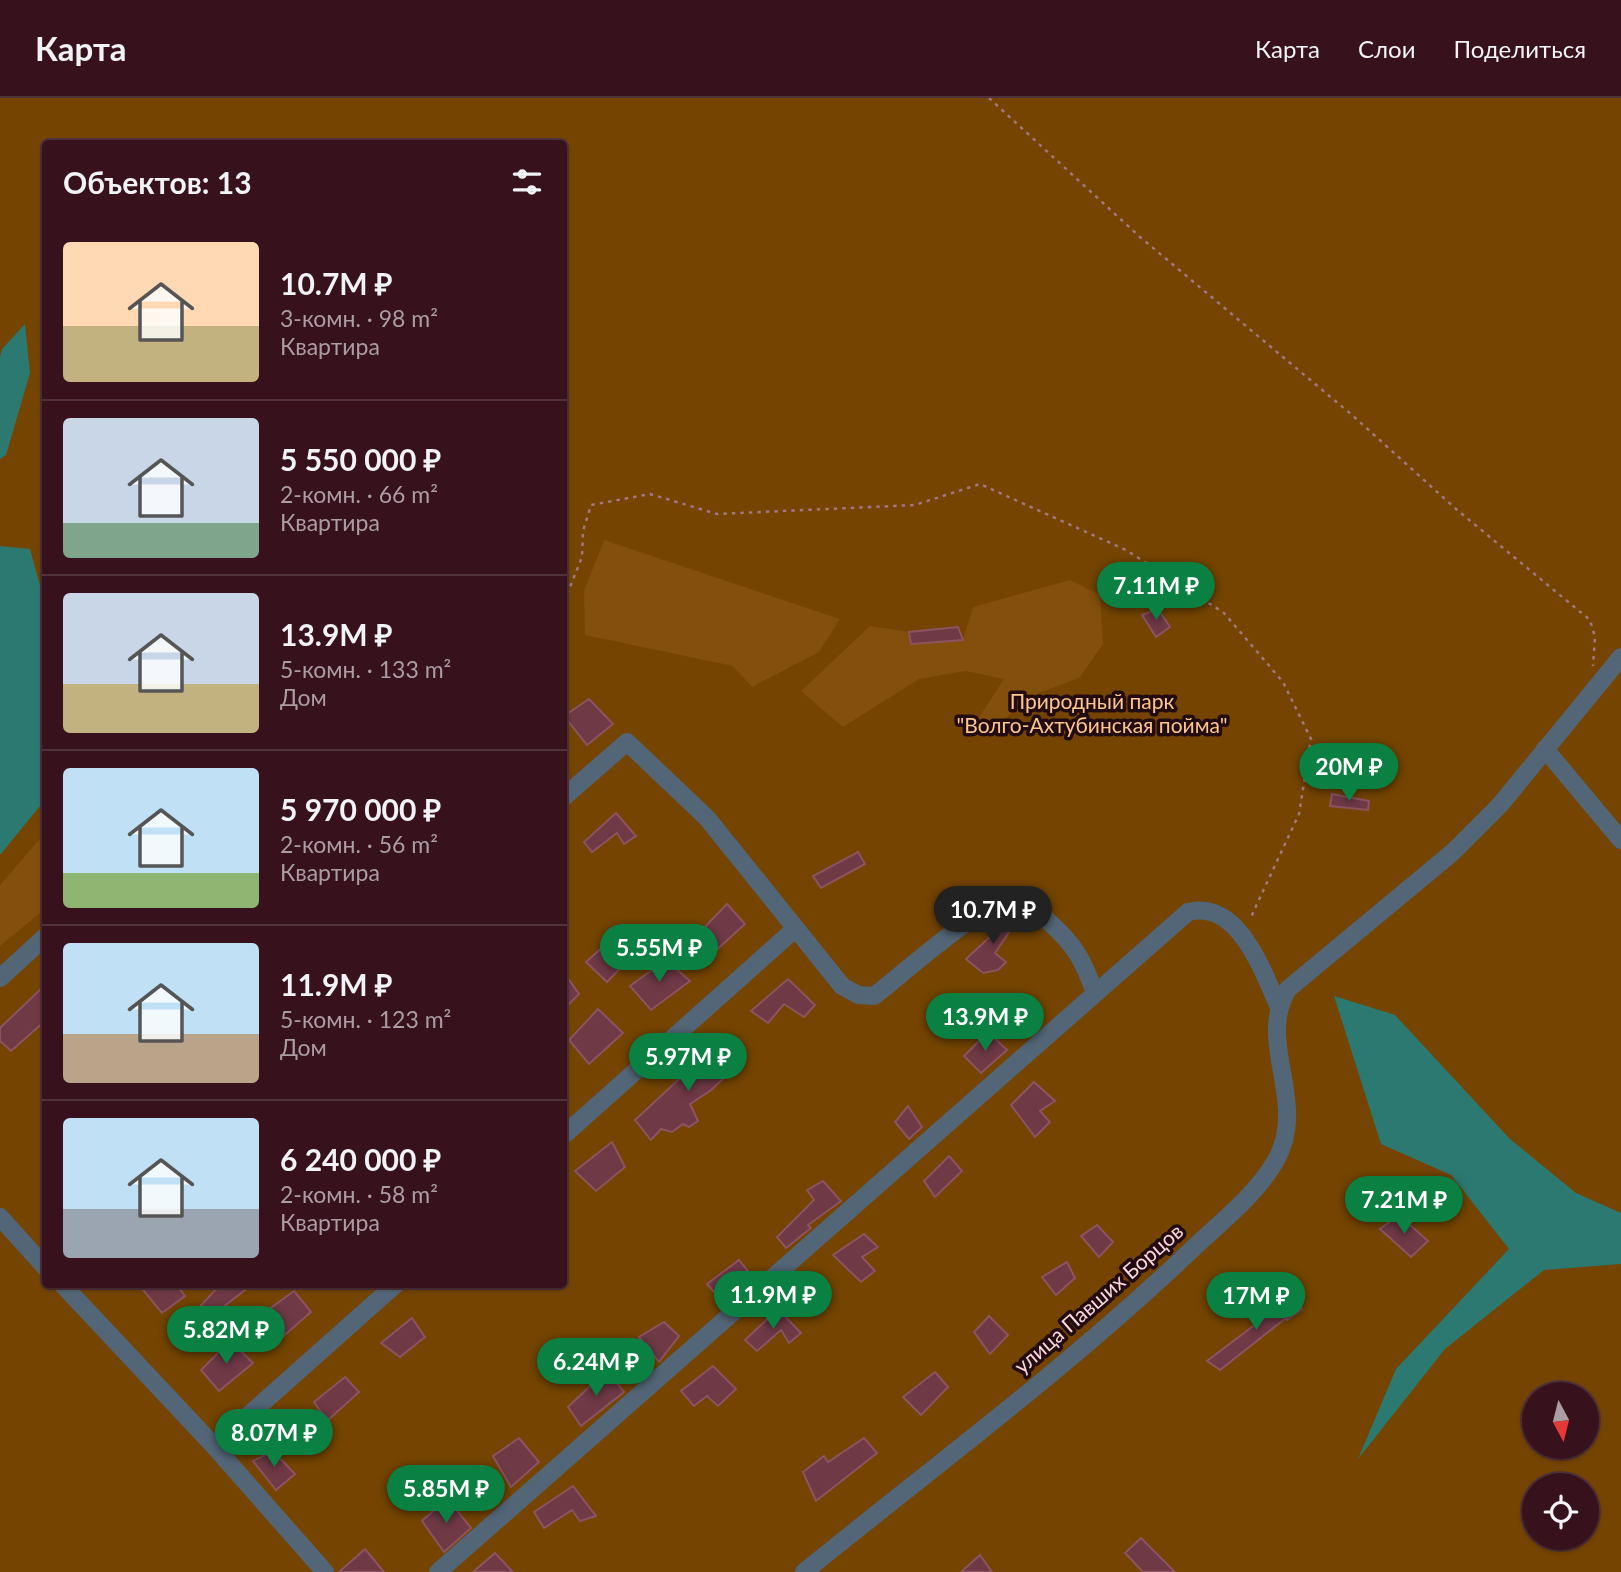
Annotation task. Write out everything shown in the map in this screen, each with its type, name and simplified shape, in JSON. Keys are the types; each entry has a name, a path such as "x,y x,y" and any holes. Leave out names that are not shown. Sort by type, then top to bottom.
{"street":[{"path":"1278,1005 1288,989 1453,852 1500,805 1621,657"},
{"path":"567,794 627,742 707,818 842,986 858,995 874,996 962,925 1007,897 1023,898 1072,943 1083,958 1095,993"},
{"path":"1545,748 1621,841"},
{"path":"438,1572 1188,912 1203,909 1216,913 1243,935 1278,1005"},
{"path":"567,1132 794,929"},
{"path":"0,978 42,940"},
{"name":"улица Павших Борцов","path":"804,1572 1118,1318 1243,1201 1275,1163 1288,1132 1289,1105 1276,1025 1278,1005"},
{"path":"0,1217 42,1256"},
{"path":"65,1288 214,1446 325,1572"},
{"path":"214,1446 392,1288"}],"path":[{"path":"989,98 1140,237 1331,397 1456,509 1590,620 1595,637 1590,693"},
{"path":"567,594 582,557 583,531 591,505 650,494 717,514 915,505 979,484 1126,550 1224,613 1283,682 1311,739 1298,814 1243,935"}],"green space":[{"name":"Природный парк \"Волго-Ахтубинская пойма\"","path":"0,98 1621,98 1621,1572 0,1572"}],"shaded area":[{"path":"604,540 840,619 819,652 752,687 733,666 585,635 584,591"},
{"path":"1070,580 1100,595 1103,644 1079,678 1036,694 988,732 974,725 1004,679 966,671 919,679 843,727 801,691 870,626 963,640 973,607"},
{"path":"42,836 42,911 0,946 0,885"}],"water":[{"path":"25,324 30,373 6,455 0,459 0,357 2,349"},
{"path":"0,546 30,549 42,592 42,804 0,855"},
{"path":"1334,996 1395,1015 1510,1139 1576,1193 1621,1213 1621,1264 1544,1270 1445,1349 1358,1459 1396,1369 1509,1249 1451,1175 1381,1144"}],"building":[{"path":"1158,609 1170,627 1156,637 1142,615"},
{"path":"958,627 963,640 911,644 909,632"},
{"path":"589,699 613,724 587,745 567,720 567,714"},
{"path":"1332,794 1369,801 1368,810 1330,806"},
{"path":"616,813 636,836 624,844 617,833 592,852 584,842"},
{"path":"858,852 865,864 821,888 813,876"},
{"path":"727,904 745,924 712,954 696,936"},
{"path":"1016,913 1020,916 995,953 1006,962 998,970 983,973 966,959 993,934 986,930 1002,915 1008,921"},
{"path":"616,935 633,955 607,982 586,962"},
{"path":"666,960 690,981 651,1010 630,986"},
{"path":"567,977 579,994 567,1006"},
{"path":"788,979 815,1005 804,1017 784,1004 768,1023 751,1011"},
{"path":"42,988 42,1024 11,1051 0,1041 0,1028"},
{"path":"598,1009 623,1033 589,1064 569,1040"},
{"path":"988,1032 1007,1050 981,1073 964,1056"},
{"path":"721,1040 740,1063 710,1091 690,1104 698,1121 689,1127 683,1124 672,1132 661,1129 651,1140 635,1120"},
{"path":"1034,1082 1055,1101 1040,1111 1050,1122 1035,1137 1011,1105"},
{"path":"908,1106 922,1127 909,1139 895,1122"},
{"path":"612,1142 625,1167 596,1191 575,1171"},
{"path":"949,1156 962,1171 935,1197 924,1181"},
{"path":"823,1181 841,1201 808,1225 811,1228 786,1248 777,1237 814,1200 807,1190"},
{"path":"1399,1215 1428,1241 1411,1257 1380,1229"},
{"path":"1097,1225 1113,1242 1099,1257 1081,1236"},
{"path":"864,1234 878,1247 862,1257 875,1271 861,1282 833,1255"},
{"path":"739,1260 751,1275 722,1301 707,1284"},
{"path":"1067,1262 1075,1278 1056,1295 1042,1277"},
{"path":"141,1288 179,1288 185,1296 162,1313"},
{"path":"217,1288 248,1288 214,1314 219,1320 191,1346 176,1332"},
{"path":"294,1291 311,1312 280,1339 261,1315"},
{"path":"1289,1294 1302,1309 1287,1320 1286,1318 1220,1370 1207,1361 1277,1308 1275,1305"},
{"path":"778,1309 801,1333 789,1343 781,1330 757,1351 745,1340"},
{"path":"989,1316 1008,1335 990,1354 974,1332"},
{"path":"412,1318 425,1337 400,1357 381,1343"},
{"path":"664,1322 679,1336 659,1362 639,1337"},
{"path":"230,1341 253,1363 219,1391 201,1370"},
{"path":"713,1366 736,1389 718,1406 707,1396 694,1406 681,1391"},
{"path":"607,1370 624,1392 581,1426 568,1407"},
{"path":"935,1372 948,1387 921,1415 903,1397"},
{"path":"345,1377 359,1392 327,1421 314,1402"},
{"path":"519,1438 539,1462 511,1487 493,1456"},
{"path":"864,1438 877,1453 816,1501 803,1472 824,1456 828,1462"},
{"path":"273,1451 295,1474 276,1490 253,1461"},
{"path":"573,1486 596,1516 580,1521 572,1510 544,1528 534,1512"},
{"path":"447,1498 471,1528 444,1552 422,1521"},
{"path":"1141,1538 1175,1572 1143,1572 1125,1553"},
{"path":"365,1549 384,1572 339,1572"},
{"path":"495,1553 513,1572 473,1572"},
{"path":"980,1555 992,1572 961,1572"}]}
